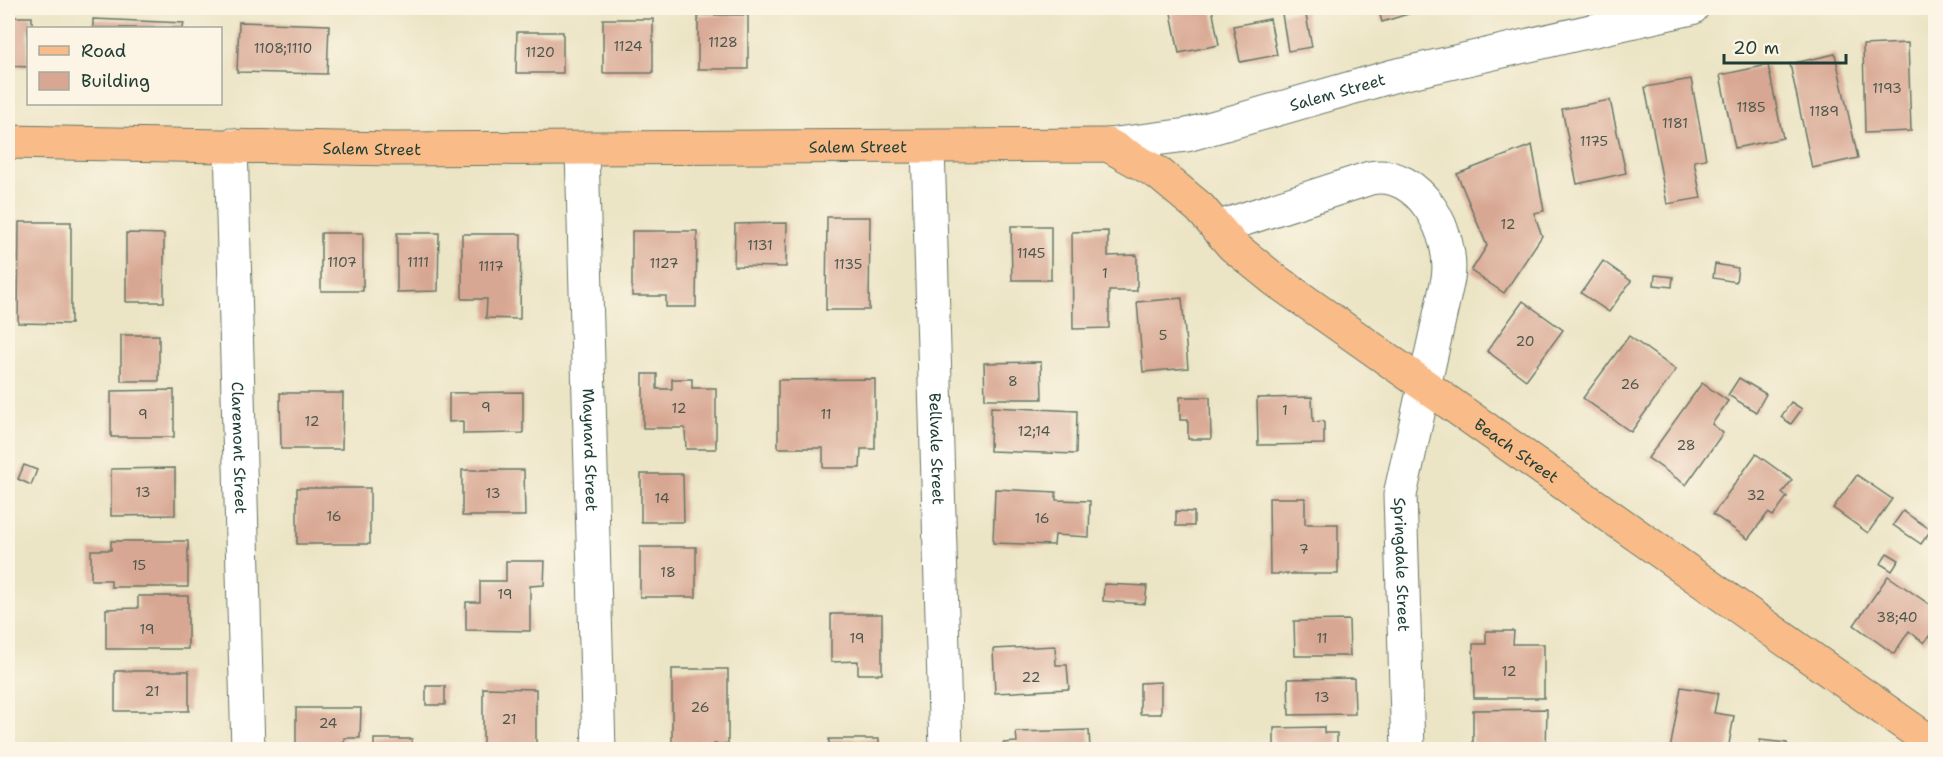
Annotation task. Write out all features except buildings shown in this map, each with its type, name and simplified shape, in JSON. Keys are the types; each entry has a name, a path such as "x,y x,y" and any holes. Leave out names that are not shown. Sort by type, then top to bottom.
{"main road":[{"name":"Salem Street","path":"8,142 582,150 1108,145"},
{"name":"Beach Street","path":"1108,145 1158,173 1200,208 1233,246 1275,280 1935,746"}],"street":[{"name":"Salem Street","path":"1108,145 1187,135 1392,76 1692,8"},
{"name":"Claremont Street","path":"231,145 248,750"},
{"name":"Bellvale Street","path":"928,147 946,750"},
{"name":"Maynard Street","path":"582,150 599,750"},
{"name":"Springdale Street","path":"1217,228 1370,178 1392,177 1406,183 1417,193 1442,229 1449,253 1448,279 1422,385 1400,495 1408,750"}]}
